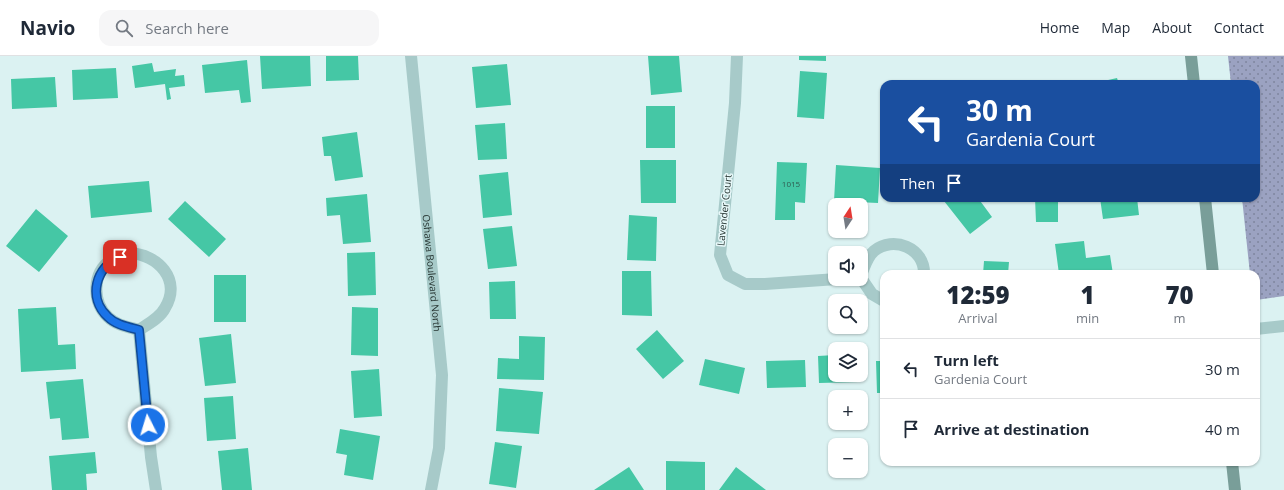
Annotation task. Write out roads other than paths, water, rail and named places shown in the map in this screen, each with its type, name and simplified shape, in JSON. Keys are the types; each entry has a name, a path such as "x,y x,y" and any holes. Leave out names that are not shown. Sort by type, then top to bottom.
{"main road":[{"path":"1191,56 1194,80"},
{"path":"1205,202 1213,270"},
{"path":"1232,466 1234,490"}],"street":[{"name":"Oshawa Boulevard North","path":"411,56 442,375 439,448 431,490"},
{"name":"Lavender Court","path":"737,56 735,103 720,255 728,275 745,284 828,280"},
{"path":"868,258 873,251 881,246 900,244 916,253 921,261 923,270"},
{"path":"129,253 151,258 160,264 167,275 170,284 170,297 165,309 154,321 139,330 118,324 108,318 100,307 96,296 96,284 102,269 112,260 129,253"},
{"path":"866,286 872,294 880,299"},
{"path":"1260,329 1284,326"},
{"path":"139,330 152,472 156,490"}]}
